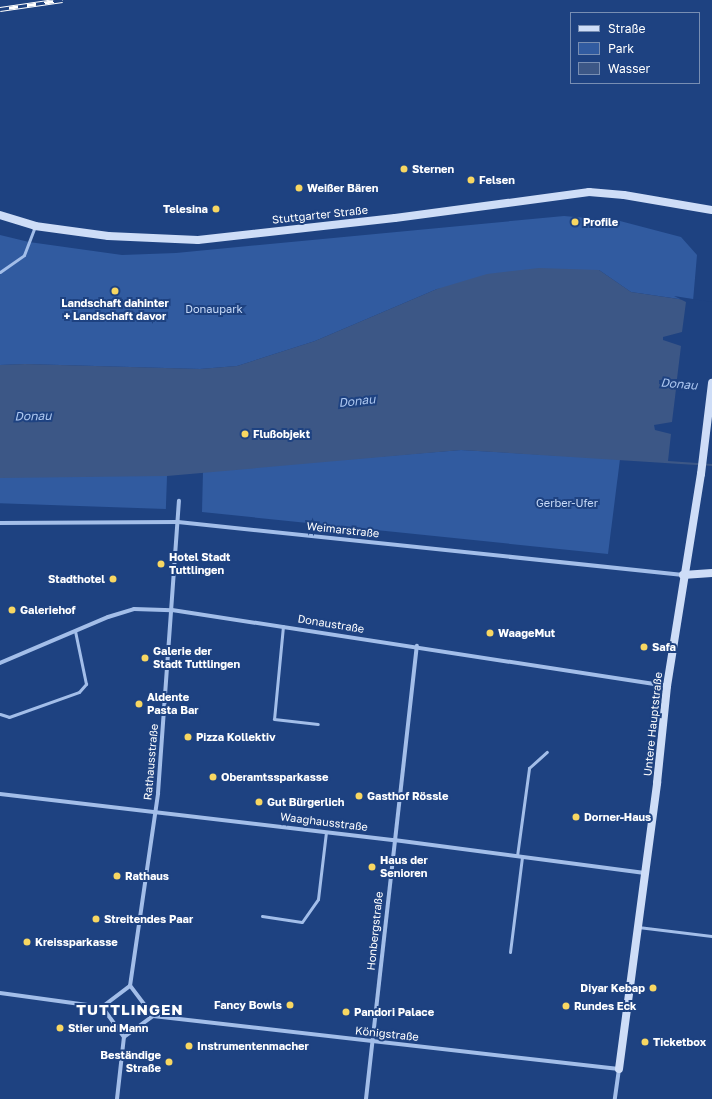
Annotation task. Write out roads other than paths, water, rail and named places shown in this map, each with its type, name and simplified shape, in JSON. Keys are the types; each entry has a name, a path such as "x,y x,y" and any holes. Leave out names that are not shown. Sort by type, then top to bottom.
{"street":[{"name":"Stuttgarter Straße","path":"0,215 35,226 108,236 198,240 395,218 561,194 589,192 712,210"},
{"name":"Untere Hauptstraße","path":"619,1069 645,873 667,686 683,575 701,474 712,382"},
{"name":"Rathausstraße","path":"130,986 156,812 179,501"},
{"name":"Weimarstraße","path":"0,523 178,522 683,575"},
{"path":"683,575 712,573"},
{"name":"Donaustraße","path":"0,663 75,631 134,609 172,610 417,646 667,686"},
{"name":"Honbergstraße","path":"366,1099 417,646"},
{"name":"Waaghausstraße","path":"0,794 394,840 645,873"},
{"path":"0,993 102,1007 130,986 152,1016 124,1037"},
{"path":"102,1007 124,1037 116,1099"},
{"name":"Königstraße","path":"152,1016 619,1069"},
{"path":"615,1099 619,1069"}],"lane":[{"path":"0,272 24,255 35,226"},
{"path":"283,626 274,719 318,724"},
{"path":"0,714 9,717 79,692 86,684 75,631"},
{"path":"517,856 528,768 547,752"},
{"path":"262,916 302,922 318,900 326,832"},
{"path":"510,952 522,857"},
{"path":"638,927 712,936"}],"water":[{"name":"Donau","path":"539,268 599,270 631,292 712,304 712,466 461,450 167,476 0,478 0,365 25,364 200,369 237,366 315,341 437,289 487,274"}],"railway":[{"path":"0,9 62,0"}],"place":[{"name":"Sternen","path":"404,169"},
{"name":"Felsen","path":"471,180"},
{"name":"Weißer Bären","path":"299,188"},
{"name":"Telesina","path":"216,209"},
{"name":"Profile","path":"575,222"},
{"name":"Landschaft dahinter + Landschaft davor","path":"115,291"},
{"name":"Flußobjekt","path":"245,434"},
{"name":"Hotel Stadt Tuttlingen","path":"161,564"},
{"name":"Stadthotel","path":"113,579"},
{"name":"Galeriehof","path":"12,610"},
{"name":"WaageMut","path":"490,633"},
{"name":"Safa","path":"644,647"},
{"name":"Galerie der Stadt Tuttlingen","path":"145,658"},
{"name":"Aldente Pasta Bar","path":"139,704"},
{"name":"Pizza Kollektiv","path":"188,737"},
{"name":"Oberamtssparkasse","path":"213,777"},
{"name":"Gasthof Rössle","path":"359,796"},
{"name":"Gut Bürgerlich","path":"259,802"},
{"name":"Dorner-Haus","path":"576,817"},
{"name":"Haus der Senioren","path":"372,867"},
{"name":"Rathaus","path":"117,876"},
{"name":"Streitendes Paar","path":"96,919"},
{"name":"Kreissparkasse","path":"27,942"},
{"name":"Diyar Kebap","path":"653,988"},
{"name":"Fancy Bowls","path":"290,1005"},
{"name":"Rundes Eck","path":"566,1006"},
{"name":"Pandori Palace","path":"346,1012"},
{"name":"Stier und Mann","path":"60,1028"},
{"name":"Ticketbox","path":"645,1042"},
{"name":"Instrumentenmacher","path":"189,1046"},
{"name":"Beständige Straße","path":"169,1062"}],"district":[{"name":"TUTTLINGEN","path":"130,1010"}],"park label":[{"name":"Donaupark","path":"214,309"},
{"name":"Gerber-Ufer","path":"567,503"}]}
